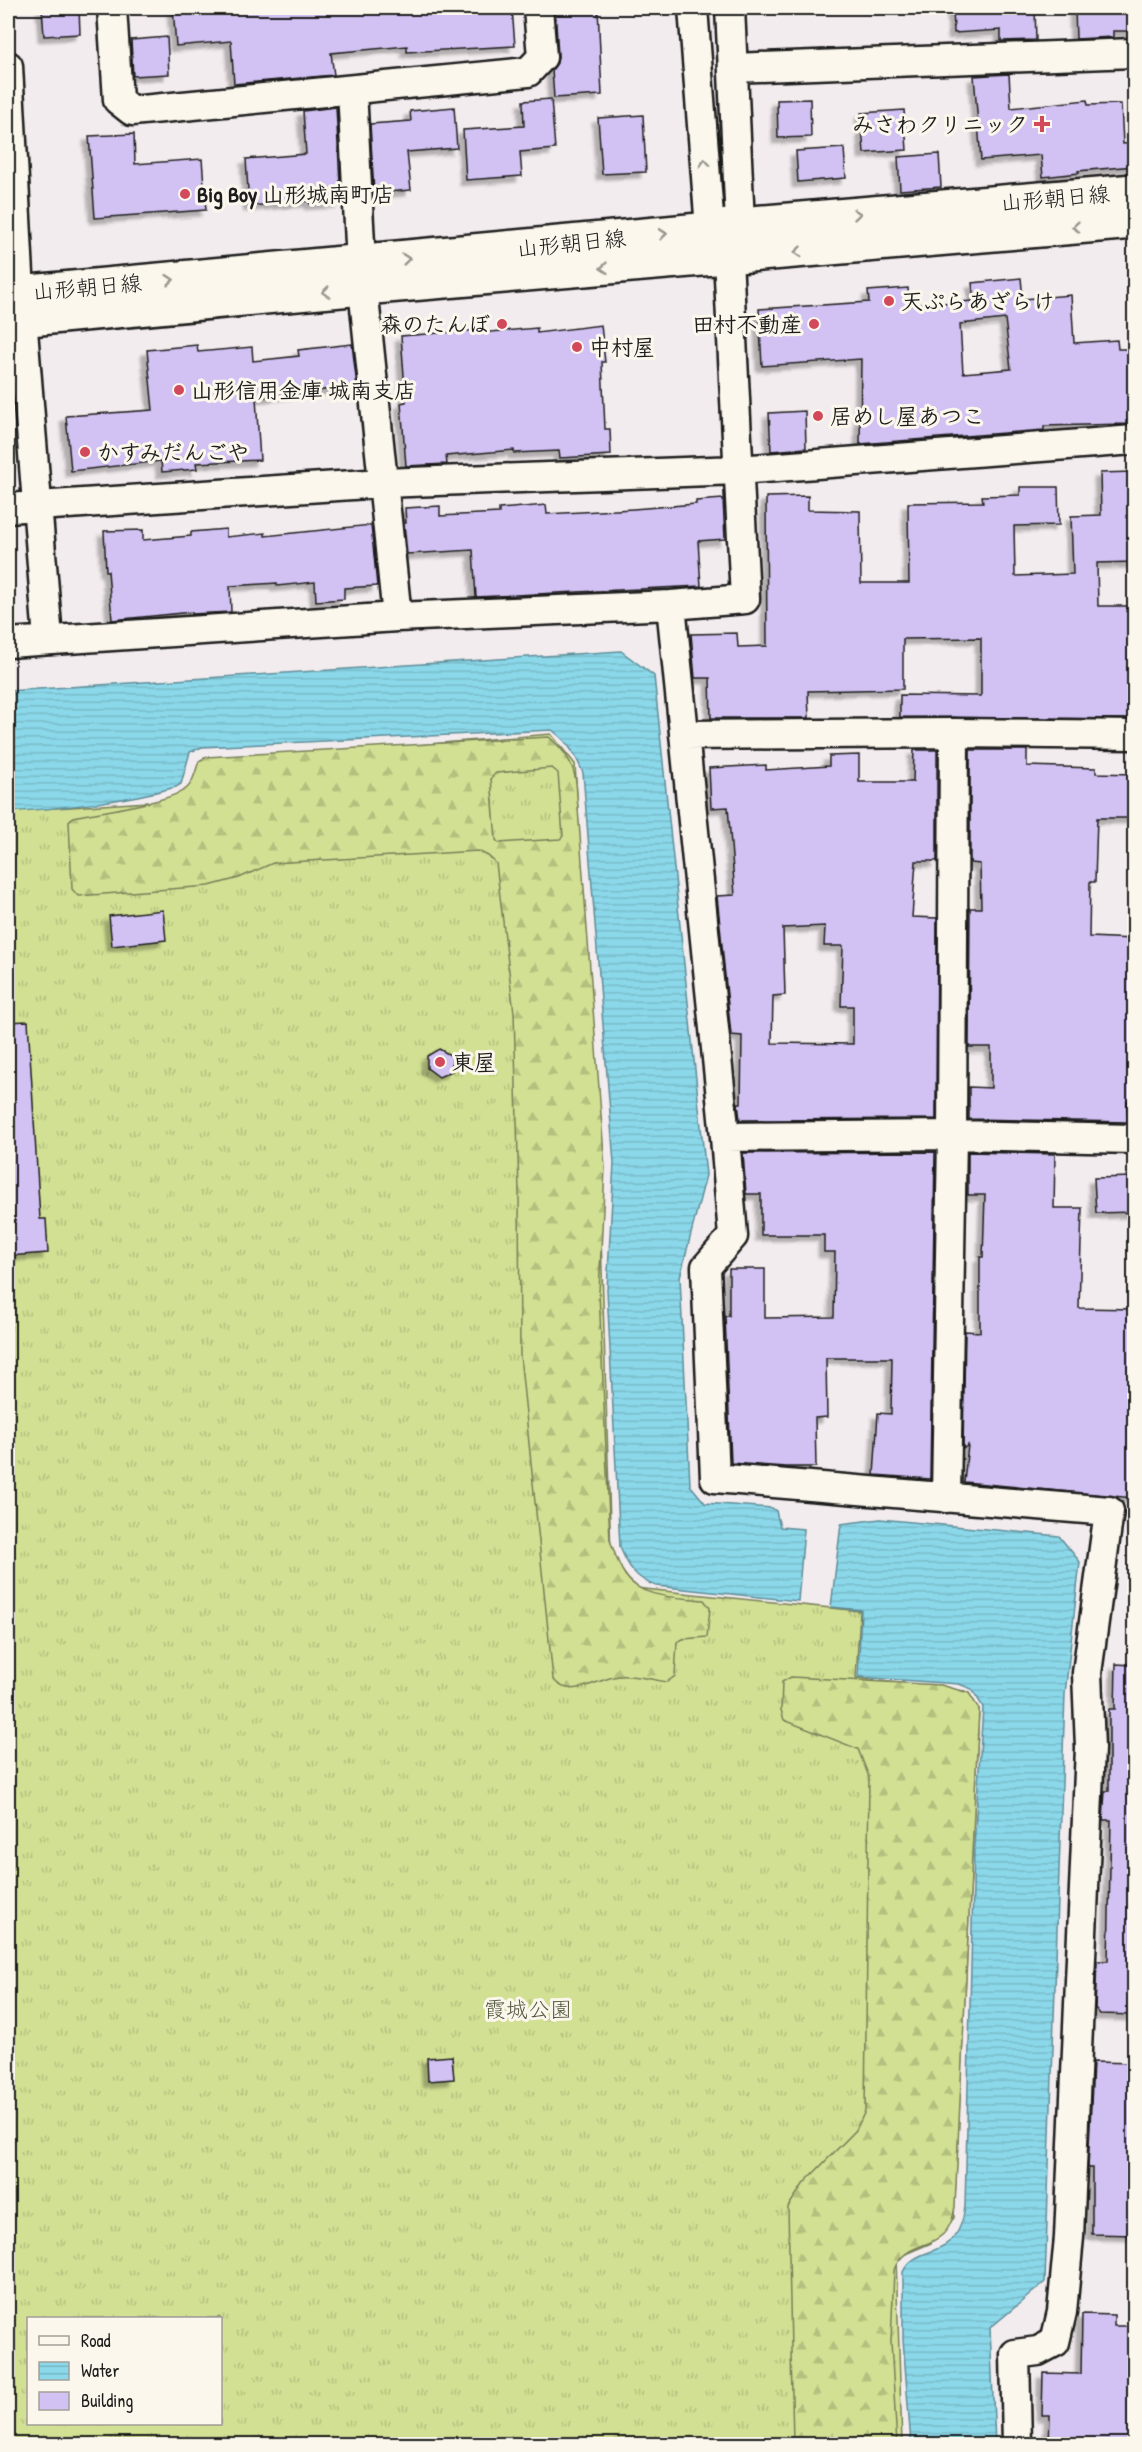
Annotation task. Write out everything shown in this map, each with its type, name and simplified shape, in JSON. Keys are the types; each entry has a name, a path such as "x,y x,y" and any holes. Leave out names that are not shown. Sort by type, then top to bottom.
{"main road":[{"name":"山形朝日線","path":"362,276 725,227 1134,191"},
{"name":"山形朝日線","path":"14,307 362,276 728,258 1134,222"}],"street":[{"path":"112,8 118,100 132,111 528,72 542,57 538,8"},
{"path":"8,643 398,617 671,605 745,599 728,258 693,8"},
{"path":"725,227 733,68 730,8"},
{"path":"733,68 1134,53"},
{"path":"8,66 14,307 38,504 48,639"},
{"path":"352,90 362,276 398,617"},
{"path":"8,508 38,504 383,483 738,470 1134,440"},
{"path":"671,605 733,1236 706,1267 715,1478 1109,1511 1087,1673 1090,1748 1069,2237 1062,2312 1055,2342 1038,2351 1015,2354 1017,2445"},
{"path":"684,735 954,733 1134,735"},
{"path":"946,1498 952,1135 954,733"},
{"path":"725,1137 952,1135 1134,1139"}],"green space":[{"name":"霞城公園","path":"551,734 575,764 598,1141 611,1556 635,1588 860,1611 856,1678 965,1691 979,1709 954,2218 931,2243 896,2258 902,2444 8,2444 8,811 180,800 225,761"},
{"path":"549,737 570,762 576,782 605,1168 599,1292 610,1540 620,1567 632,1583 640,1589 672,1597 704,1600 710,1608 707,1637 683,1639 677,1642 675,1676 667,1682 637,1676 619,1676 575,1689 560,1685 553,1679 520,1355 519,1193 514,1013 496,863 478,851 273,863 239,878 209,886 78,896 72,889 69,821 73,817 152,802 180,792 188,787 199,761 206,757","holes":["552,768 558,773 563,836 560,839 499,843 496,840 491,778 496,773"]},
{"path":"791,1677 941,1685 969,1693 979,1709 955,2206 951,2222 945,2232 936,2239 908,2252 900,2259 894,2270 891,2342 897,2444 793,2444 788,2207 804,2183 856,2130 865,2111 869,1777 858,1749 784,1720 781,1710 782,1682"}],"water":[{"path":"621,651 654,676 706,1175 680,1277 690,1485 705,1503 772,1508 776,1511 780,1527 804,1529 798,1601 656,1586 643,1580 634,1571 626,1561 620,1547 607,1290 614,1163 583,773 563,739 552,730 202,747 190,752 181,784 176,787 92,804 8,812 8,691"},
{"path":"880,1519 1059,1536 1080,1562 1065,1694 1045,2282 990,2328 995,2444 911,2444 903,2339 903,2272 918,2257 946,2244 954,2236 961,2224 965,2206 974,1846 983,1707 972,1689 959,1684 858,1677 861,1610 831,1607 841,1524"}],"building":[{"path":"42,8 79,8 80,34 44,36"},
{"path":"173,8 512,8 515,46 407,52 407,46 331,53 334,75 234,84 231,41 176,46"},
{"path":"555,8 598,8 602,95 554,98 552,70 557,63 558,56"},
{"path":"953,8 1035,8 1036,40 1001,41 1001,30 954,33"},
{"path":"1075,8 1134,8 1134,31 1113,31 1113,37 1076,39"},
{"path":"167,37 169,74 133,76 131,40"},
{"path":"1009,74 1011,108 1087,100 1088,105 1121,104 1123,144 1134,143 1134,166 1043,177 1041,155 981,160 974,76"},
{"path":"551,99 555,149 520,152 522,176 466,180 463,130 524,126 523,101"},
{"path":"810,99 811,137 778,138 777,100"},
{"path":"336,107 341,202 310,204 310,201 249,206 246,159 306,154 303,111"},
{"path":"454,107 457,148 407,152 411,190 374,193 370,124 411,121 410,111"},
{"path":"904,110 907,150 864,153 861,113"},
{"path":"643,115 646,172 602,174 598,118"},
{"path":"134,134 135,164 202,159 206,210 95,218 89,136"},
{"path":"844,148 846,178 798,182 796,151"},
{"path":"939,154 941,187 900,190 898,157"},
{"path":"1021,278 1023,299 1071,295 1074,343 1117,340 1118,349 1134,349 1134,420 1126,421 1126,424 1044,426 1044,430 860,444 861,359 762,366 759,309 869,302 868,291 908,288 909,305 974,301 972,283","holes":["1005,319 1011,369 963,373 960,324"]},
{"path":"601,325 605,362 602,362 605,429 610,429 611,455 560,458 559,451 514,453 514,450 446,456 447,464 406,466 401,403 406,402 401,336 537,328 537,333"},
{"path":"352,344 357,386 256,398 260,460 196,463 197,469 162,472 161,461 71,471 66,416 153,410 147,350 197,345 198,352 252,347 253,361 299,356 298,350"},
{"path":"805,411 806,448 771,451 769,413"},
{"path":"1132,472 1134,562 1097,563 1098,606 1134,606 1134,719 900,717 900,695 981,696 981,638 903,639 903,689 808,691 809,718 711,718 710,678 695,678 691,634 737,633 738,647 767,646 766,497 808,496 808,510 860,511 861,583 909,583 908,503 983,502 982,496 1020,495 1020,487 1058,487 1059,525 1014,526 1015,576 1073,574 1071,516 1101,515 1100,473"},
{"path":"723,499 725,539 698,541 701,586 476,597 473,550 407,554 405,508 440,506 440,516 499,513 499,509 546,505 547,514 696,504 696,501"},
{"path":"371,525 377,586 344,588 344,599 316,601 315,582 277,586 277,583 230,586 231,612 192,614 192,612 112,620 104,531 143,530 143,540 191,536 191,532 226,529 226,537 265,533 265,536"},
{"path":"914,750 937,750 937,861 916,861 912,917 937,918 936,1119 740,1120 738,1103 741,1103 742,1036 731,1035 717,896 735,895 728,807 711,808 709,768 766,765 766,770 829,766 829,756 859,755 859,782 913,782","holes":["825,926 824,946 843,946 841,1006 853,1006 853,1044 772,1043 773,996 785,995 783,928"]},
{"path":"970,750 1027,750 1027,766 1096,768 1096,773 1134,774 1134,818 1097,818 1095,882 1090,882 1089,937 1134,939 1134,1070 1132,1070 1132,1101 1127,1101 1128,1122 969,1119 969,1087 991,1088 991,1047 969,1047 970,908 981,908 980,864 970,861"},
{"path":"163,910 166,940 112,946 109,916"},
{"path":"28,1021 40,1219 46,1219 48,1253 8,1256 8,1022"},
{"name":"東屋","path":"439,1049 452,1056 452,1071 439,1077 427,1068 427,1056"},
{"path":"935,1152 930,1479 874,1475 878,1413 891,1414 892,1358 826,1358 827,1417 815,1418 816,1467 731,1463 725,1316 729,1316 729,1269 765,1269 765,1318 834,1317 835,1252 824,1252 824,1235 761,1235 761,1194 746,1194 743,1153"},
{"path":"968,1152 1055,1154 1054,1208 1082,1208 1079,1308 1134,1309 1134,1498 964,1482 968,1445 963,1449 965,1331 980,1332 980,1257 983,1257 985,1195 968,1195"},
{"path":"1134,1177 1134,1212 1096,1213 1094,1178"},
{"path":"1116,1664 1134,1665 1134,2015 1100,2014 1095,2008 1097,1961 1108,1961 1111,1820 1103,1820 1105,1791 1109,1791 1109,1709 1115,1709"},
{"path":"452,2056 454,2079 428,2081 427,2058"},
{"path":"1093,2062 1134,2063 1134,2235 1092,2234 1092,2168 1088,2168"},
{"path":"1082,2314 1114,2315 1114,2326 1134,2326 1134,2445 1049,2445 1050,2415 1042,2415 1043,2373 1081,2374"}],"place":[{"name":"みさわクリニック","path":"1042,124"},
{"name":"Big Boy 山形城南町店","path":"185,194"},
{"name":"天ぷらあざらけ","path":"889,301"},
{"name":"森のたんぼ","path":"502,324"},
{"name":"田村不動産","path":"814,324"},
{"name":"中村屋","path":"577,347"},
{"name":"山形信用金庫 城南支店","path":"179,390"},
{"name":"居めし屋あつこ","path":"818,416"},
{"name":"かすみだんごや","path":"85,452"},
{"name":"東屋","path":"440,1062"}]}
